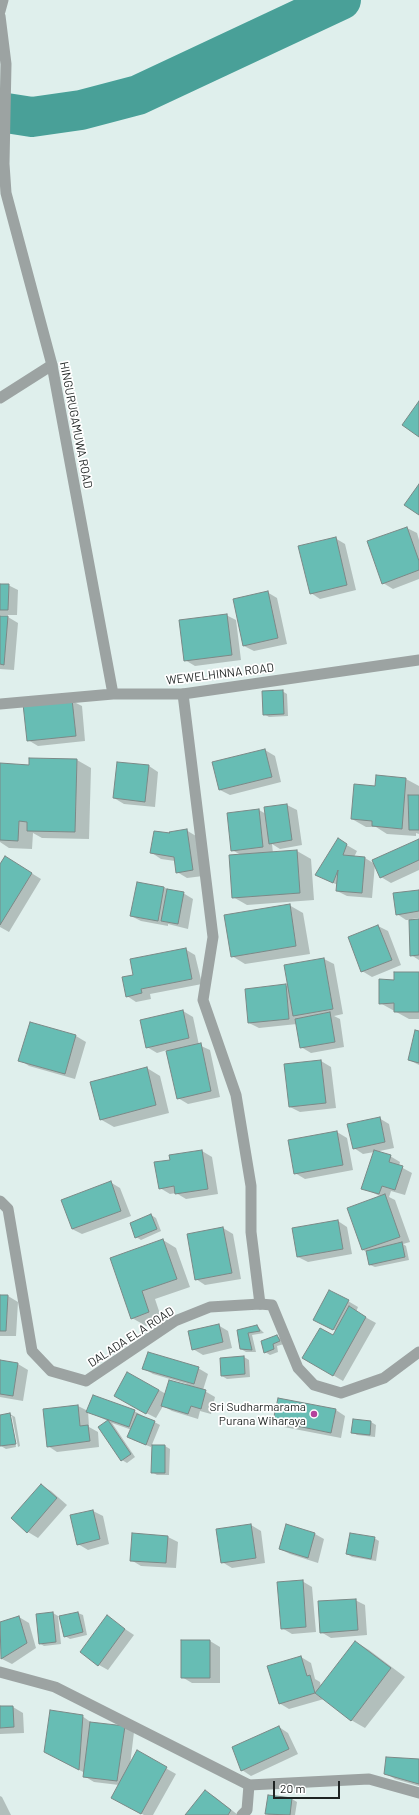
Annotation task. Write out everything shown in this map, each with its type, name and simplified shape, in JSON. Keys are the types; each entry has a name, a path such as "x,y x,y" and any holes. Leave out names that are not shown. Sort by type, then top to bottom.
{"street":[{"path":"0,11 3,0"},
{"name":"HINGURUGAMUWA ROAD","path":"0,16 6,64 4,164 6,193 52,365 113,694"},
{"path":"0,398 52,365"},
{"name":"WEWELHINNA ROAD","path":"0,704 113,694 183,694 419,660"},
{"path":"183,694 213,937 203,1000 236,1095 251,1186 251,1232 260,1304 272,1305 298,1368 314,1385 341,1393 384,1378 419,1352"},
{"name":"DALADA ELA ROAD","path":"0,1201 8,1209 32,1351 51,1370 86,1381 175,1321 210,1307 260,1304"},
{"path":"0,1672 55,1687 249,1785 369,1779 419,1793"},
{"path":"242,1815 247,1810 249,1785"}],"building":[{"path":"419,401 419,437 402,425"},
{"path":"419,484 419,515 404,505"},
{"path":"407,527 419,561 419,570 382,584 367,541"},
{"path":"336,537 347,585 310,594 298,546"},
{"path":"0,584 9,584 8,610 0,610"},
{"path":"268,591 278,638 243,646 233,599"},
{"path":"227,614 232,655 184,661 179,620"},
{"path":"0,616 8,616 4,665 0,664"},
{"path":"283,690 284,714 263,715 262,691"},
{"path":"72,699 76,736 27,741 23,704"},
{"path":"265,749 272,777 219,790 212,762"},
{"path":"29,758 77,759 75,832 27,831 27,822 19,821 18,841 0,840 0,763 29,765"},
{"path":"117,762 149,765 145,802 113,798"},
{"path":"376,775 406,778 402,829 372,826 372,821 351,819 354,784 375,786"},
{"path":"408,795 419,795 419,830 409,830"},
{"path":"287,804 292,840 269,844 264,807"},
{"path":"259,809 263,847 231,851 227,813"},
{"path":"187,829 193,870 176,873 174,857 150,853 154,831 170,833 169,832"},
{"path":"338,838 347,844 343,855 365,857 362,893 336,891 338,870 333,883 315,875"},
{"path":"419,839 419,860 380,878 372,860"},
{"path":"297,850 300,893 232,898 229,855"},
{"path":"5,856 32,873 0,925 0,864"},
{"path":"137,882 164,887 158,921 130,916"},
{"path":"167,889 184,892 178,924 161,921"},
{"path":"419,890 419,911 396,915 393,893"},
{"path":"290,904 296,946 231,957 224,915"},
{"path":"419,919 419,955 410,956 409,920"},
{"path":"378,925 392,960 361,972 348,937"},
{"path":"186,948 192,979 141,989 142,993 126,997 122,977 133,975 130,959"},
{"path":"324,958 333,1009 293,1016 284,965"},
{"path":"394,972 419,972 419,1012 394,1012 394,1003 379,1004 379,979 394,980"},
{"path":"286,984 289,1019 248,1023 245,989"},
{"path":"183,1010 189,1038 146,1048 140,1020"},
{"path":"330,1012 335,1042 300,1048 295,1019"},
{"path":"30,1022 76,1035 65,1074 18,1061"},
{"path":"415,1030 419,1031 419,1063 408,1060"},
{"path":"201,1043 211,1091 177,1099 166,1051"},
{"path":"321,1060 326,1103 289,1107 284,1064"},
{"path":"147,1067 156,1105 100,1120 90,1082"},
{"path":"380,1117 385,1142 353,1149 347,1124"},
{"path":"337,1131 343,1165 294,1174 288,1140"},
{"path":"202,1150 208,1189 175,1194 174,1186 159,1189 154,1162 170,1160 169,1155"},
{"path":"374,1150 391,1155 389,1162 403,1166 395,1190 382,1186 379,1194 361,1189"},
{"path":"111,1181 121,1211 72,1229 61,1200"},
{"path":"385,1194 400,1237 362,1250 347,1208"},
{"path":"151,1214 157,1229 135,1238 130,1223"},
{"path":"338,1220 343,1249 297,1257 292,1228"},
{"path":"223,1227 232,1273 195,1280 187,1234"},
{"path":"163,1239 177,1279 142,1291 149,1312 131,1319 110,1258"},
{"path":"402,1242 405,1257 369,1265 366,1251"},
{"path":"329,1290 349,1300 333,1330 313,1320"},
{"path":"0,1295 8,1295 6,1331 0,1331"},
{"path":"349,1306 366,1317 333,1376 302,1358 320,1328 333,1335"},
{"path":"219,1324 223,1342 192,1350 188,1331"},
{"path":"257,1325 260,1331 248,1333 252,1350 240,1349 237,1330"},
{"path":"277,1335 280,1341 273,1344 274,1349 264,1353 261,1341"},
{"path":"148,1352 199,1367 194,1384 142,1369"},
{"path":"244,1356 245,1374 221,1376 220,1358"},
{"path":"0,1360 18,1363 13,1396 0,1394"},
{"path":"127,1372 159,1390 146,1414 114,1396"},
{"path":"169,1380 206,1390 201,1409 191,1406 188,1414 161,1406"},
{"path":"93,1395 135,1410 129,1427 86,1412"},
{"path":"278,1398 336,1409 331,1433 273,1421"},
{"path":"78,1405 80,1426 88,1425 90,1441 47,1447 43,1409"},
{"path":"10,1413 16,1444 0,1446 0,1415"},
{"path":"137,1414 155,1421 146,1445 127,1437"},
{"path":"353,1419 371,1421 370,1435 351,1433"},
{"path":"108,1420 131,1454 121,1461 98,1427"},
{"path":"152,1445 165,1445 165,1473 151,1473"},
{"path":"41,1484 57,1498 27,1533 11,1518"},
{"path":"93,1510 100,1539 77,1545 70,1515"},
{"path":"251,1524 256,1558 221,1563 216,1529"},
{"path":"286,1524 315,1533 308,1558 279,1549"},
{"path":"132,1533 168,1536 166,1563 130,1561"},
{"path":"350,1533 375,1537 371,1559 346,1554"},
{"path":"303,1580 306,1627 281,1629 277,1582"},
{"path":"356,1599 358,1630 320,1633 318,1601"},
{"path":"53,1612 56,1642 39,1644 36,1614"},
{"path":"78,1612 83,1632 64,1637 59,1616"},
{"path":"107,1615 125,1629 98,1666 80,1652"},
{"path":"19,1616 27,1643 1,1659 0,1622"},
{"path":"181,1640 210,1640 210,1678 181,1678"},
{"path":"355,1641 391,1668 351,1721 315,1693"},
{"path":"301,1656 307,1676 310,1675 315,1693 279,1704 267,1666"},
{"path":"0,1706 13,1706 14,1727 0,1728"},
{"path":"50,1710 83,1715 79,1770 44,1752"},
{"path":"90,1722 125,1726 117,1781 83,1777"},
{"path":"279,1726 289,1749 241,1771 232,1747"},
{"path":"137,1750 167,1767 141,1814 111,1798"},
{"path":"386,1757 419,1759 419,1784 384,1774"},
{"path":"205,1790 231,1810 228,1815 185,1815"},
{"path":"268,1795 292,1798 290,1815 265,1814"}],"waterway":[{"path":"0,112 32,117 81,110 138,95 341,0"}],"place":[{"name":"Sri Sudharmarama Purana Wiharaya","path":"314,1414"}]}
